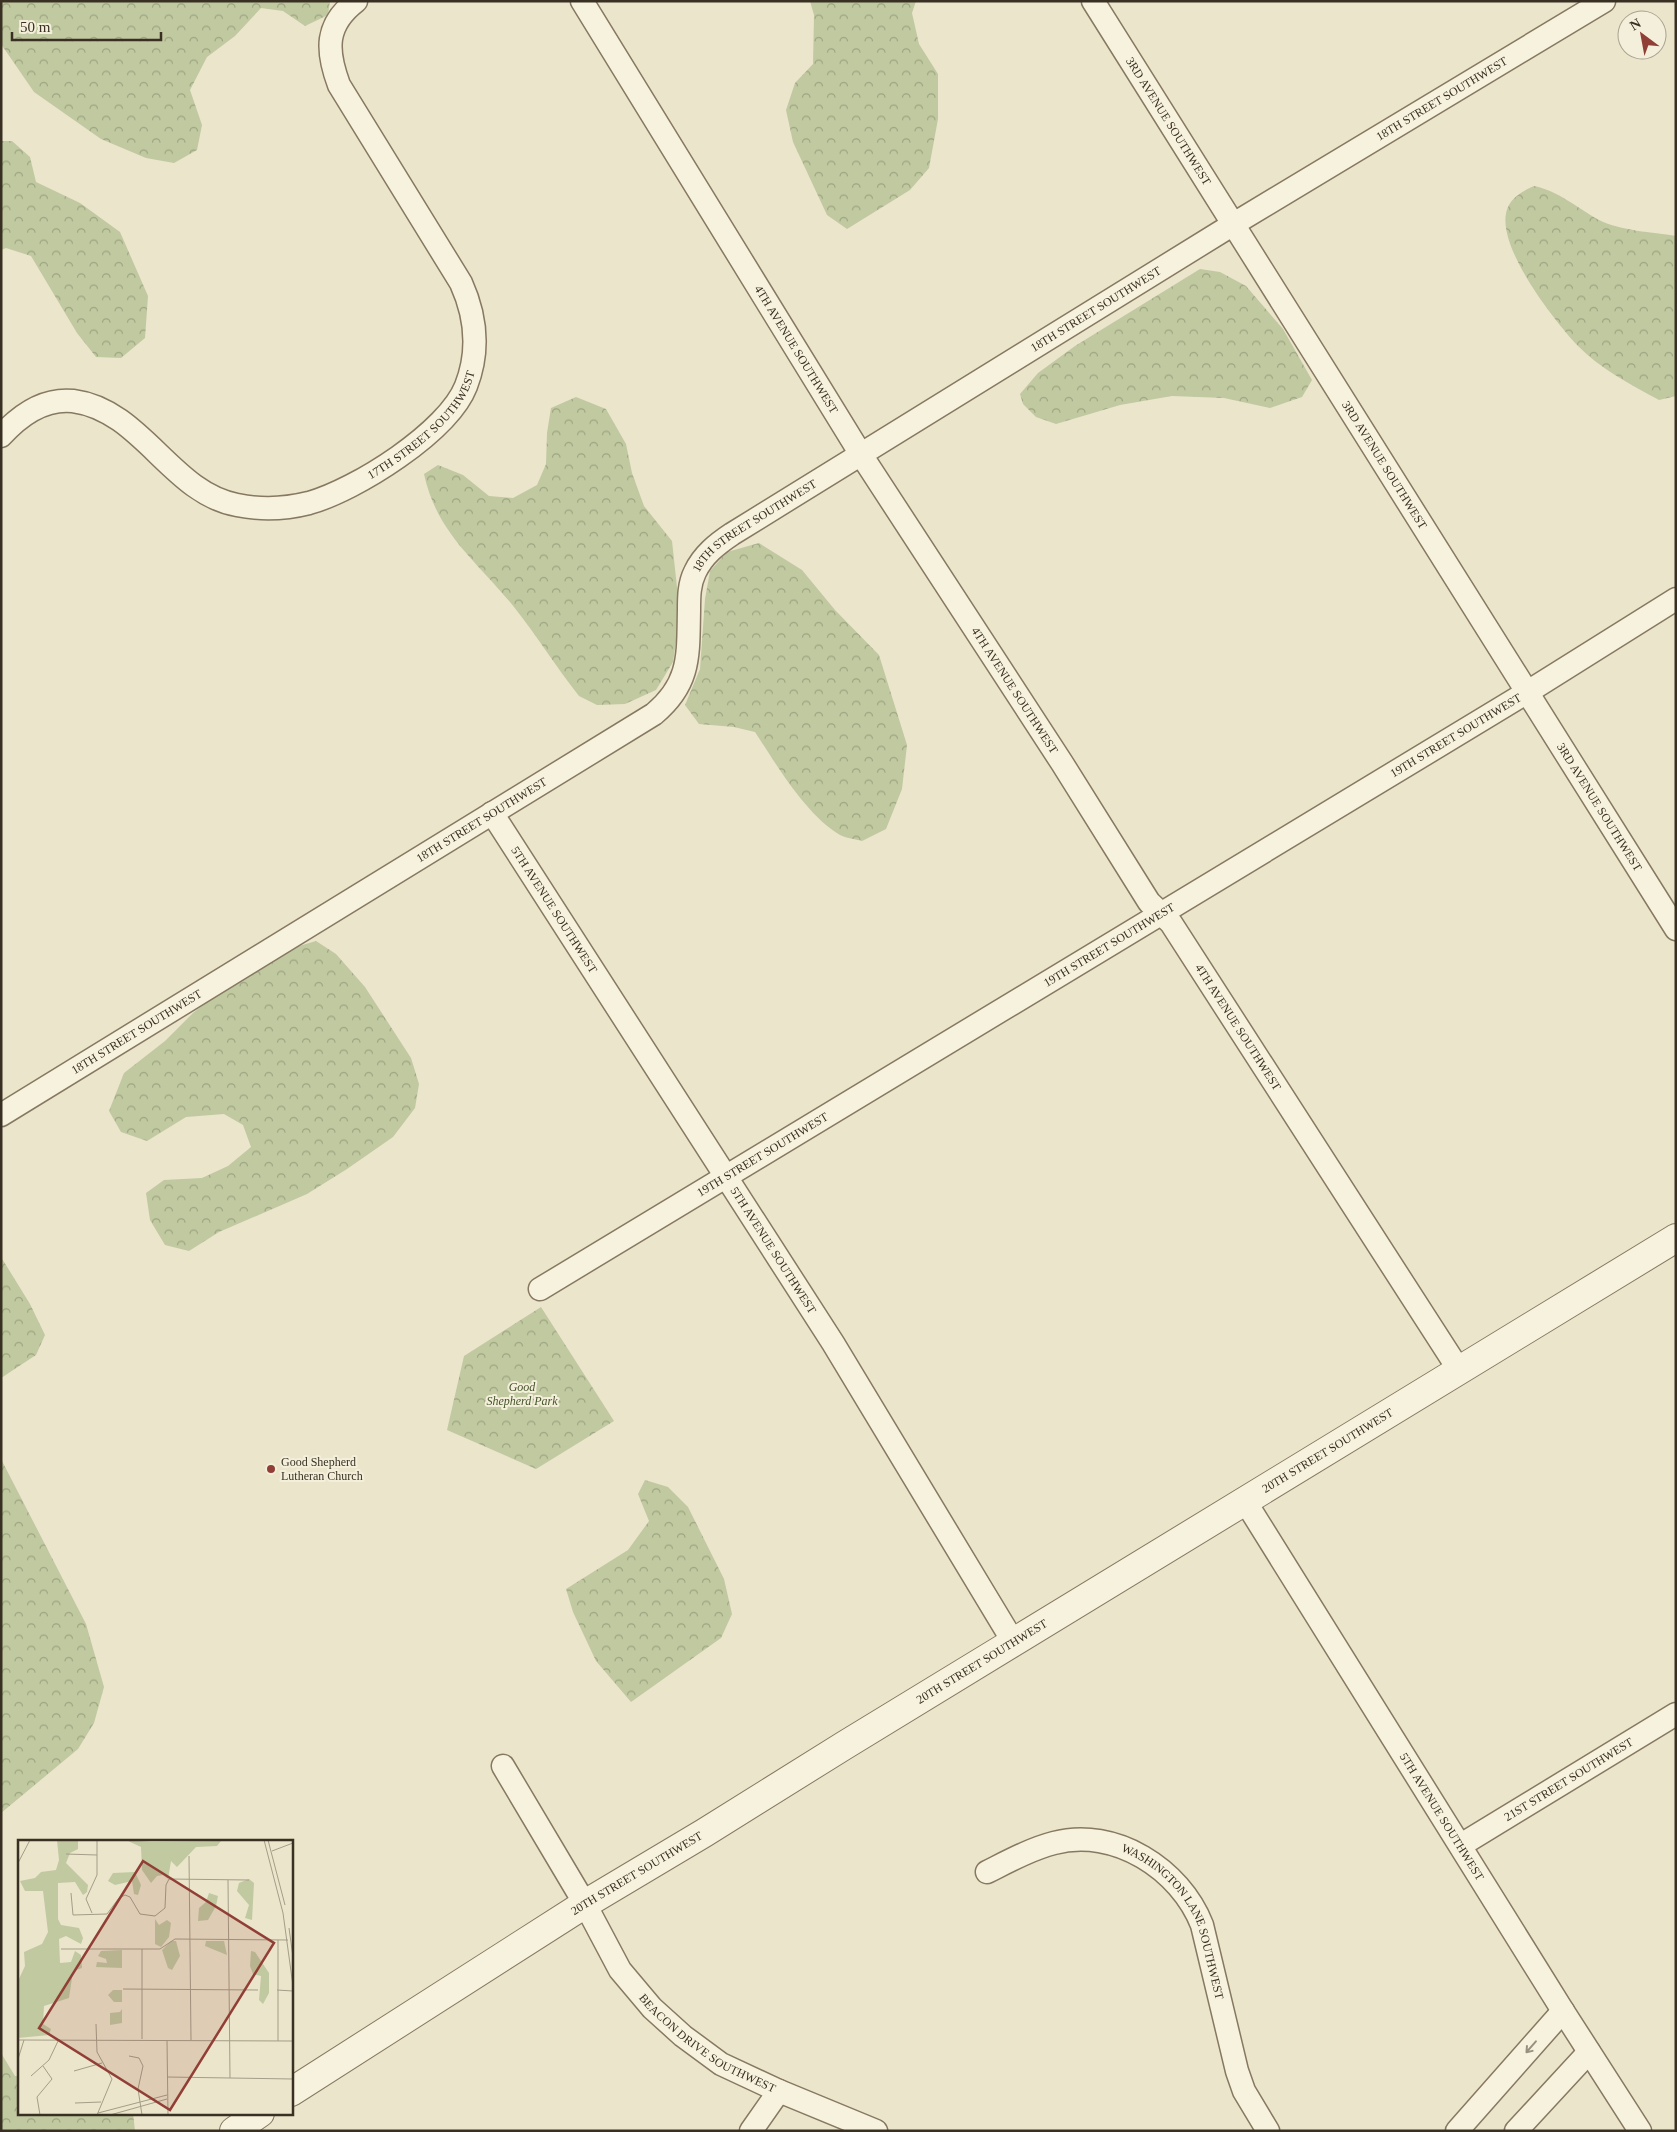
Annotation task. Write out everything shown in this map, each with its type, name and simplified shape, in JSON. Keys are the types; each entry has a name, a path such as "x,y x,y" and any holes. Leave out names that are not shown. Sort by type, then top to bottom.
{"street":[{"name":"17TH STREET SOUTHWEST","path":"1,436 17,421 37,408 60,402 87,404 126,424 186,479 209,494 235,505 268,509 309,503 346,488 427,436 450,414 466,386 475,349 476,330 471,305 461,283 339,85 334,72 330,52 330,33 341,14 356,1"},
{"name":"4TH AVENUE SOUTHWEST","path":"582,1 860,453 1062,763 1149,902 1171,923 1459,1370"},
{"name":"3RD AVENUE SOUTHWEST","path":"1093,1 1526,693 1676,928"},
{"name":"18TH STREET SOUTHWEST","path":"1,1115 492,813 638,726 670,701 679,688 685,673 688,654 689,591 693,574 712,548 732,534 860,453 1232,225 1604,1"},
{"name":"19TH STREET SOUTHWEST","path":"540,1289 1526,693 1676,599"},
{"name":"5TH AVENUE SOUTHWEST","path":"492,813 724,1177 833,1343 1014,1643"},
{"name":"20TH STREET SOUTHWEST","path":"292,2091 585,1904 1676,1238"},
{"name":"5TH AVENUE SOUTHWEST","path":"1245,1501 1640,2131"},
{"name":"21ST STREET SOUTHWEST","path":"1461,1845 1676,1714"},
{"name":"BEACON DRIVE SOUTHWEST","path":"503,1766 585,1904 620,1970 652,2008 702,2051 721,2064 779,2092 876,2131"},
{"name":"WASHINGTON LANE SOUTHWEST","path":"987,1872 1036,1848 1054,1843 1089,1840 1124,1848 1155,1864 1166,1873 1192,1903 1202,1925 1237,2071 1244,2092 1268,2131"},
{"path":"1457,2131 1563,2011"},
{"path":"1516,2131 1589,2052"},
{"path":"751,2131 779,2092"}],"green space":[{"path":"1,1 330,1 328,15 305,26 283,11 261,8 235,36 207,57 190,90 202,125 197,150 174,163 146,158 101,139 34,92 1,44"},
{"path":"810,1 916,1 912,13 919,44 938,74 938,119 929,168 910,190 847,229 827,215 793,142 786,110 795,83 813,64 814,15"},
{"path":"1,141 12,141 30,157 36,182 80,203 120,232 148,296 145,338 121,358 96,357 77,333 31,256 6,248 1,250"},
{"path":"1534,186 1560,196 1608,224 1627,229 1676,236 1676,396 1659,400 1605,369 1577,345 1541,300 1517,259 1509,240 1505,222 1508,207 1512,200"},
{"path":"1200,269 1220,272 1246,286 1283,329 1312,380 1302,397 1270,408 1224,398 1172,396 1120,405 1056,424 1036,417 1023,404 1020,394 1038,373 1075,346"},
{"path":"576,397 606,409 626,444 632,473 644,506 672,541 680,615 673,662 656,690 625,704 597,705 579,696 514,607 448,530 438,514 424,474 438,465 463,475 489,496 513,498 537,485 546,464 547,433 551,408"},
{"path":"759,543 802,570 835,610 879,655 907,745 902,789 886,829 862,841 840,835 815,815 782,773 755,732 734,727 699,724 685,705 700,669 705,599 710,571 727,552"},
{"path":"316,941 336,954 365,987 411,1058 419,1084 415,1108 393,1137 307,1194 219,1232 189,1251 165,1245 150,1220 146,1193 164,1180 202,1178 228,1166 251,1147 243,1125 224,1114 186,1117 147,1141 121,1132 109,1111 124,1073 165,1041 193,1013 229,984 289,949"},
{"path":"1,1257 30,1304 45,1335 36,1355 1,1378"},
{"name":"Good Shepherd Park","path":"541,1307 614,1421 536,1469 447,1430 464,1356"},
{"path":"1,1459 86,1624 104,1687 94,1723 78,1749 1,1813"},
{"path":"645,1480 668,1487 688,1507 724,1579 732,1614 721,1638 631,1702 596,1661 573,1612 566,1589 628,1550 649,1521 638,1494"},
{"path":"1,2053 15,2076 18,2076 18,2114 133,2114 135,2131 1,2131"}],"place":[{"name":"Good Shepherd Lutheran Church","path":"271,1469"}]}
